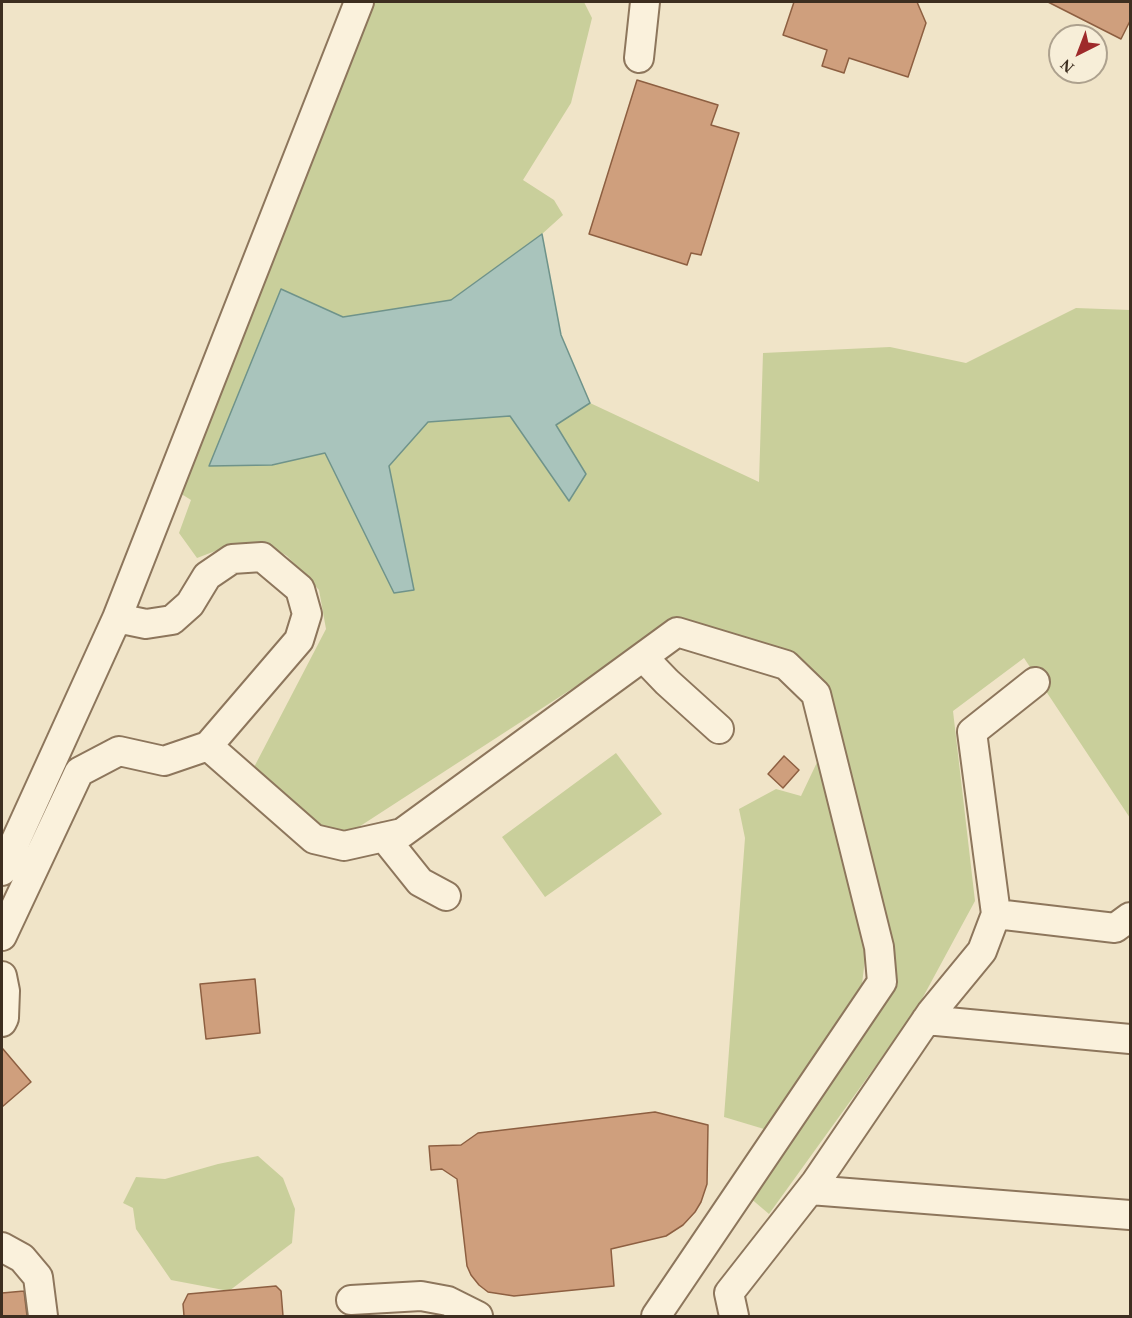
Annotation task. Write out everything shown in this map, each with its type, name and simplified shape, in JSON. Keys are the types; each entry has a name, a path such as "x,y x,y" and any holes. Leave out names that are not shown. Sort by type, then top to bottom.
{"street":[{"path":"2,871 117,618 358,2"},
{"path":"639,58 645,2"},
{"path":"2,936 79,772 119,752 164,761 208,746 299,640 307,615 300,589 262,557 232,559 207,576 190,604 172,620 146,624 117,618"},
{"path":"208,746 314,839 344,846 402,833 677,632 786,665 816,694 879,947 882,982 656,1317"},
{"path":"644,657 667,682 719,729"},
{"path":"734,1317 729,1293 810,1190 926,1020 982,951 996,914 972,732 1035,682"},
{"path":"384,837 420,882 446,896"},
{"path":"996,914 1115,928 1131,917"},
{"path":"2,976 5,991 2,1022"},
{"path":"926,1020 1131,1039"},
{"path":"810,1190 1131,1215"},
{"path":"2,1247 22,1258 38,1278 43,1317"},
{"path":"351,1300 421,1296 448,1301 478,1317"}],"green space":[{"path":"373,2 584,2 592,18 571,103 523,180 554,200 563,215 542,234 451,300 343,317 281,289 272,465 325,453 394,592 414,590 388,466 428,422 510,416 569,501 586,474 555,425 590,403 759,482 763,353 890,347 966,363 1076,308 1130,310 1130,818 1024,658 953,711 975,901 916,1010 769,1214 749,1197 894,977 825,683 672,624 351,832 316,829 251,773 326,629 319,590 287,556 267,544 218,550 197,558 179,533 191,500 175,490"},
{"path":"616,753 662,814 545,897 502,837"},
{"path":"821,754 866,951 862,984 764,1129 724,1117 745,838 739,809 776,789 801,796"},
{"path":"258,1156 283,1178 295,1209 292,1243 229,1291 171,1280 136,1229 133,1208 123,1203 136,1177 165,1179 218,1164"}],"water":[{"path":"542,234 561,335 590,403 556,425 586,474 569,501 510,416 428,422 389,466 414,590 394,593 325,453 272,465 209,466 281,289 343,317 451,300"}],"building":[{"path":"794,2 917,2 926,23 908,77 849,58 844,73 822,66 827,50 783,35"},
{"path":"1048,2 1130,2 1130,21 1121,39 1108,32 1108,24 1091,24"},
{"path":"637,80 718,105 711,125 739,133 701,255 691,253 687,265 589,234"},
{"path":"784,756 799,770 783,788 768,774"},
{"path":"255,979 260,1033 206,1039 200,984"},
{"path":"2,1050 31,1082 2,1107"},
{"path":"655,1112 708,1125 707,1184 701,1202 683,1225 666,1236 611,1249 614,1286 514,1296 488,1292 479,1285 467,1266 457,1179 442,1169 431,1170 429,1146 461,1145 478,1133"},
{"path":"276,1286 281,1291 283,1316 184,1316 183,1304 188,1294"},
{"path":"24,1291 27,1316 2,1316 2,1293"}]}
